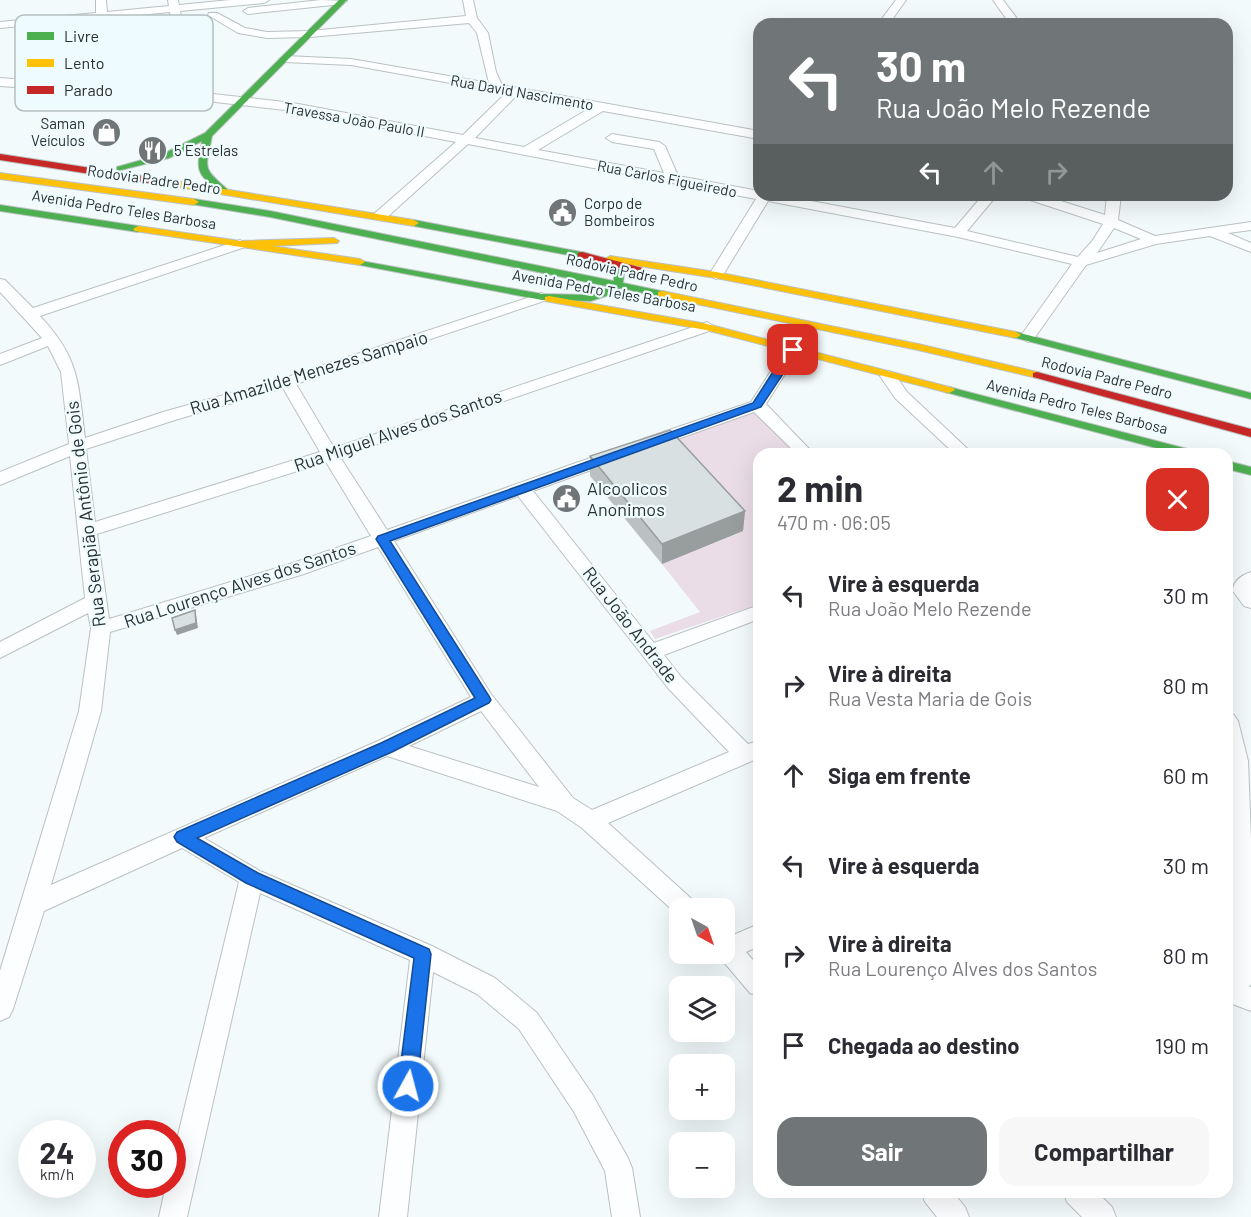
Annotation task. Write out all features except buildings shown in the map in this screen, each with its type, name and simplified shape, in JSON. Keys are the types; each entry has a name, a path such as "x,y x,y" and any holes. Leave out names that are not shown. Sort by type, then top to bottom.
{"main road":[{"path":"0,157 90,170 146,165 181,152 208,135 342,1"},
{"path":"208,135 202,166 206,175 225,191"},
{"name":"Avenida Pedro Teles Barbosa","path":"90,170 380,216 582,255"},
{"name":"Rodovia Padre Pedro","path":"0,176 151,195 270,214 850,335 918,347 1095,390 1251,433"},
{"name":"Avenida Pedro Teles Barbosa","path":"0,208 362,262 707,327 1168,448"},
{"path":"240,244 316,241 410,243"},
{"path":"582,255 716,282 1028,337 1251,396"},
{"path":"542,297 591,298 606,295 617,287 619,274 610,266 582,255"},
{"path":"738,295 850,335"},
{"path":"1233,466 1251,471"}],"street":[{"path":"101,0 102,14"},
{"path":"93,15 264,0"},
{"path":"468,0 472,19 480,30 490,79 498,89"},
{"path":"887,18 901,0"},
{"path":"998,0 1012,18"},
{"path":"175,9 213,15 280,4 342,1"},
{"path":"213,15 243,31 253,33 310,34 472,19"},
{"path":"0,25 15,23"},
{"name":"Rua David Nascimento","path":"285,59 351,62 753,134"},
{"name":"Travessa João Paulo II","path":"0,82 15,83"},
{"path":"380,216 464,141 514,92"},
{"name":"Travessa João Paulo II","path":"213,98 293,108 464,141"},
{"path":"525,152 602,107"},
{"path":"612,138 659,146 674,181"},
{"name":"Rua Carlos Figueiredo","path":"464,141 753,195"},
{"path":"716,282 762,201"},
{"name":"Rua Carlos Figueiredo","path":"786,201 958,233 1081,262"},
{"path":"958,233 985,201"},
{"path":"1047,201 1111,222 1154,240"},
{"path":"1028,337 1081,262 1099,242 1111,222 1113,201"},
{"path":"1081,262 1154,240 1251,226"},
{"path":"1214,232 1251,248"},
{"path":"28,315 240,244"},
{"name":"Rua Serapião Antônio de Gois","path":"0,283 52,339 64,355 69,372 95,601 101,628 90,711 34,904 0,1009"},
{"name":"Rua Amazilde Menezes Sampaio","path":"0,478 76,447 287,382 542,297"},
{"name":"Rua Miguel Alves dos Santos","path":"87,531 330,455 707,327"},
{"path":"0,360 52,339"},
{"path":"793,350 757,405 800,448"},
{"path":"888,376 901,395 958,448"},
{"path":"287,382 330,455 484,700 564,804"},
{"name":"Rua Lourenço Alves dos Santos","path":"101,628 297,569 757,405"},
{"name":"Rua João Andrade","path":"522,489 675,684 752,752"},
{"path":"1251,579 1243,586 1243,591 1251,601"},
{"path":"0,651 95,601"},
{"path":"650,652 753,614"},
{"path":"34,904 386,747 484,700"},
{"path":"1233,737 1244,765 1244,974 1233,985"},
{"path":"386,747 564,804 590,821 675,898"},
{"path":"590,821 752,752"},
{"path":"182,837 252,878 423,954 486,986 528,1022 583,1103 618,1168 626,1217"},
{"path":"173,1217 252,878"},
{"path":"735,943 753,937"},
{"path":"393,1217 423,954"},
{"path":"735,956 753,978"},
{"path":"1233,992 1251,999"},
{"path":"1083,1198 1102,1217"}],"shaded area":[{"path":"754,410 793,448 753,448 753,606 655,639 650,631 700,612 662,564 744,531 664,444"}],"traffic: fast":[{"path":"224,191 205,175 202,167 208,135 343,0"},
{"path":"120,169 166,156 208,135"},
{"path":"194,202 270,214 662,294"},
{"path":"0,208 138,229"},
{"path":"360,262 542,297 591,298 614,290 619,281 619,274 610,266 582,255 414,223"},
{"path":"1016,335 1251,396"},
{"path":"949,390 1168,448"},
{"path":"1233,466 1251,471"}],"traffic: slow":[{"path":"0,176 194,202"},
{"path":"175,184 414,223"},
{"path":"138,229 360,262"},
{"path":"240,244 334,241"},
{"path":"610,259 716,275 1016,335"},
{"path":"662,294 918,347 1037,375"},
{"path":"549,299 707,327 949,390"}],"traffic: jam":[{"path":"0,157 175,184"},
{"path":"582,255 639,270"},
{"path":"1037,375 1251,433"}],"place":[{"name":"Saman Veículos","path":"106,133"},
{"name":"5 Estrelas","path":"153,151"},
{"name":"Corpo de Bombeiros","path":"563,213"},
{"name":"Alcoolicos Anonimos","path":"566,499"}],"route":[{"path":"408,1086 423,954 252,878 182,837 386,747 484,700 383,539 757,405 793,350"}]}
